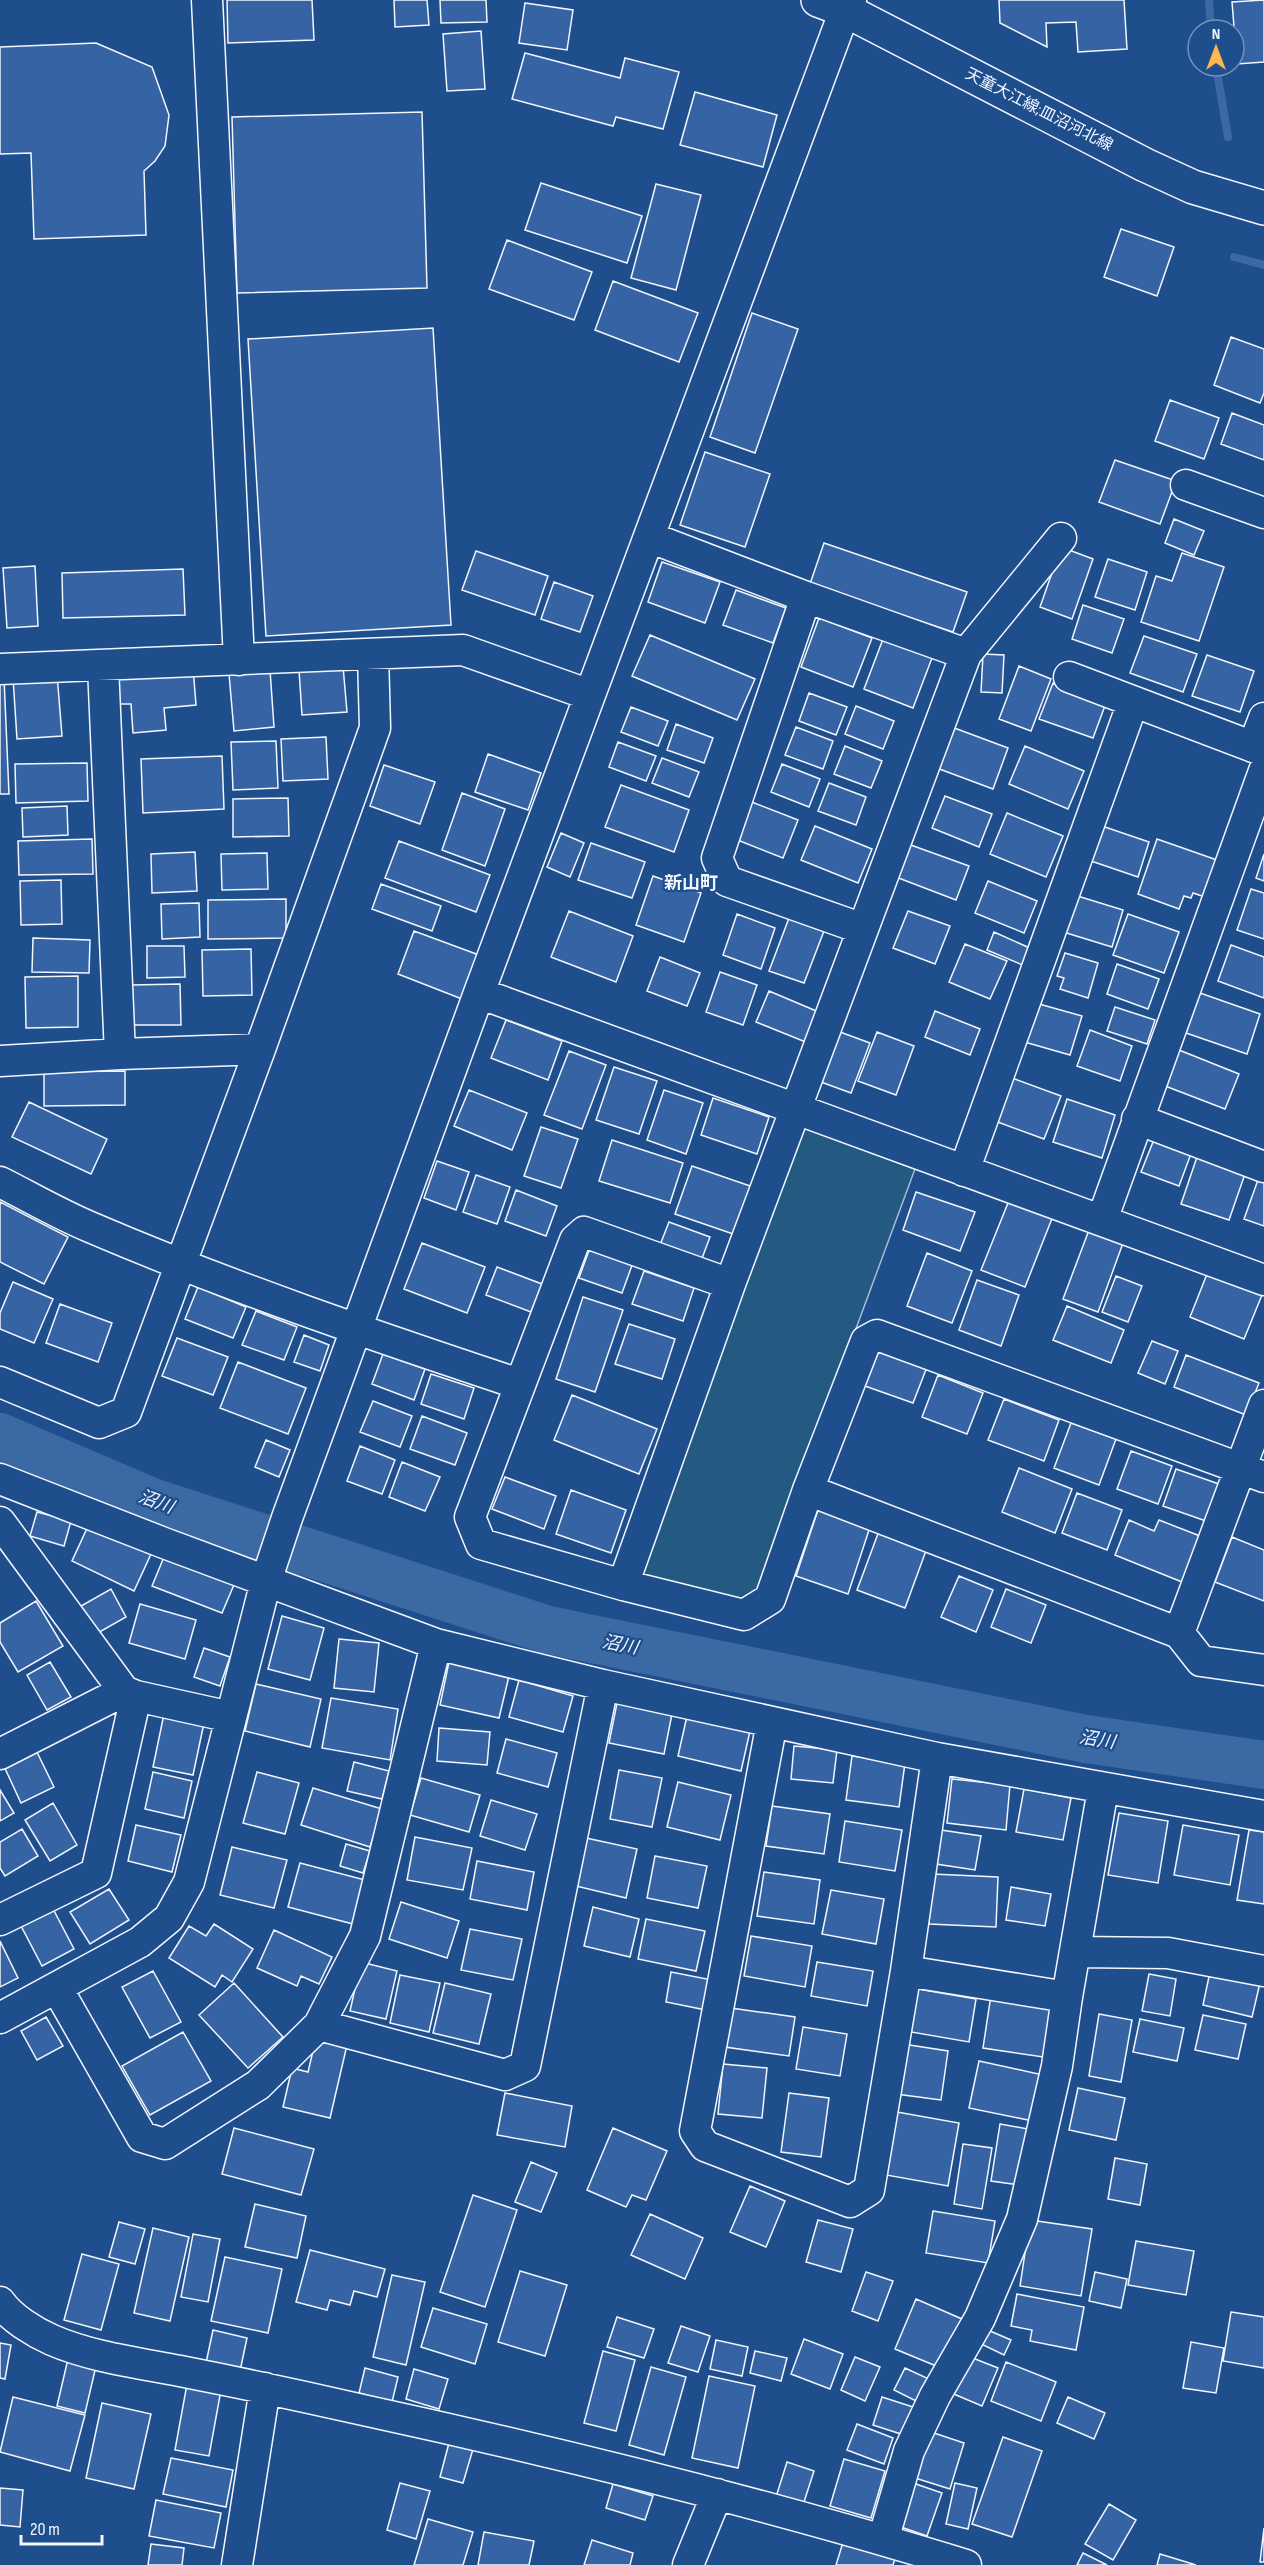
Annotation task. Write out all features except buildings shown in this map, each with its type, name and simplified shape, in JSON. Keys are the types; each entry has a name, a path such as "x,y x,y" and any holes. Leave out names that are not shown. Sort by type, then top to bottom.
{"main road":[{"name":"天童大江線;皿沼河北線","path":"838,3 1145,165 1193,187 1264,208"}],"street":[{"path":"207,0 239,660"},
{"path":"0,2018 140,1942 169,1918 189,1882 266,1581 287,1518 649,537 838,3"},
{"path":"1186,485 1264,513"},
{"path":"649,537 806,597 966,654"},
{"path":"623,1585 730,1284 966,654 1061,538"},
{"path":"806,597 717,858 727,880 863,929"},
{"path":"0,669 463,650 590,695"},
{"path":"0,1382 99,1423 126,1412 182,1264 375,728 373,654"},
{"path":"103,666 120,1054"},
{"path":"1069,677 1260,756"},
{"path":"964,1171 1133,702"},
{"path":"1102,1220 1260,756 1264,718"},
{"path":"479,993 1264,1280"},
{"path":"0,1061 260,1049"},
{"path":"1137,1119 1264,1167"},
{"path":"0,1182 88,1226 182,1264 355,1329 519,1384"},
{"path":"730,1284 584,1232 575,1240 470,1517 481,1544 623,1585 744,1615 770,1599 808,1490 866,1341 877,1335 1253,1473"},
{"path":"1179,1633 1253,1473 1264,1405"},
{"path":"1,1486 436,1644 603,1685 937,1758 1264,1816"},
{"path":"808,1490 1179,1633 1200,1661 1264,1670"},
{"path":"0,1522 130,1693 231,1718"},
{"path":"57,1988 142,2137 165,2144 258,2085 319,2025 365,1936 436,1644"},
{"path":"319,2025 505,2075 525,2066 603,1685"},
{"path":"0,1754 130,1693"},
{"path":"0,1920 96,1873 130,1693"},
{"path":"772,1722 695,2131 705,2146 850,2202 869,2190 906,1971 937,1758"},
{"path":"883,2540 909,2451 936,2396 980,2318 1022,2219 1057,2066 1103,1789"},
{"path":"1076,1952 1168,1953 1264,1971"},
{"path":"906,1971 1067,1997"},
{"path":"0,2302 7,2313 52,2340 113,2358 265,2388 456,2430 717,2494 966,2565"},
{"path":"237,2565 265,2388"},
{"path":"688,2565 717,2494"}],"shaded area":[{"path":"802,1127 915,1169 759,1591 739,1603 639,1574"}],"waterway":[{"path":"1209,0 1210,18"},
{"path":"1218,78 1228,137"},
{"path":"1234,257 1264,265"},
{"name":"沼川","path":"0,1437 152,1502 548,1630 1086,1739 1264,1765"}],"district":[{"name":"新山町","path":"691,883"}]}
